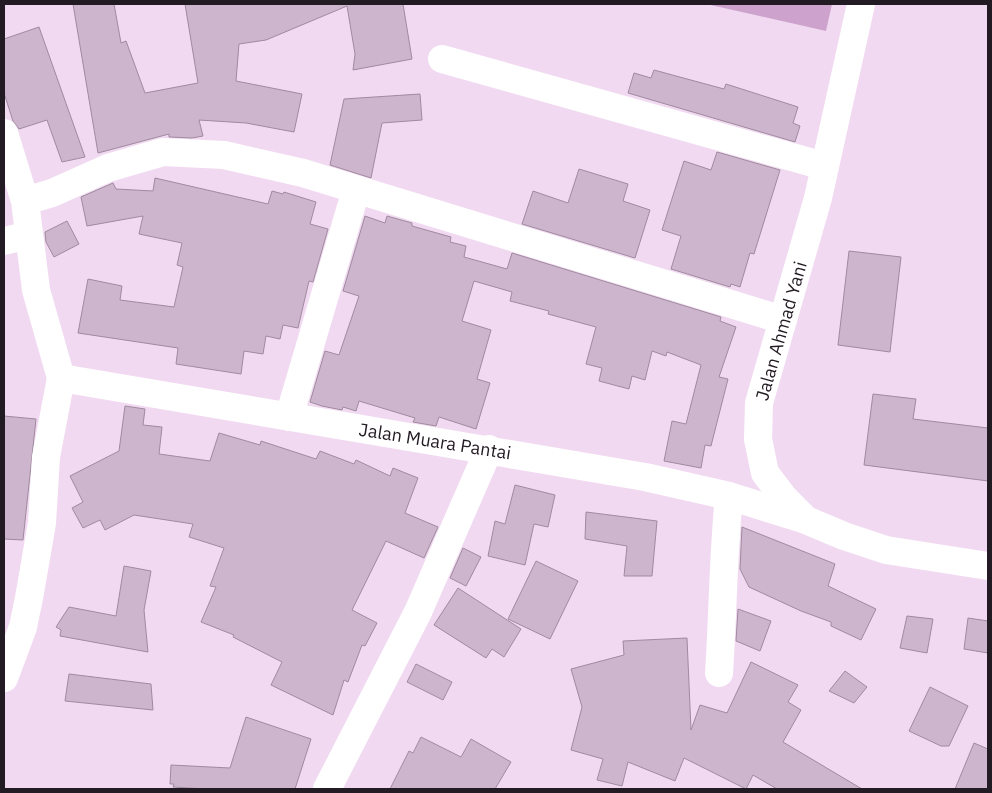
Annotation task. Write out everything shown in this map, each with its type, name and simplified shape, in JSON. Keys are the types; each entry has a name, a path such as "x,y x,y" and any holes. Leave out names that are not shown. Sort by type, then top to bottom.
{"main road":[{"name":"Jalan Ahmad Yani","path":"861,4 818,198 759,403 758,439 765,473 784,498 806,520 844,536 886,550 988,566"},
{"path":"442,58 824,166"},
{"path":"4,133 24,201 16,238 36,290 60,378 46,456 42,523 23,627 4,678"},
{"path":"24,201 52,193 108,168 163,152 224,155 303,173 783,320"},
{"path":"289,417 356,190"},
{"name":"Jalan Muara Pantai","path":"60,378 645,477 729,496 806,520"},
{"path":"327,789 418,612 489,450"},
{"path":"720,674 724,600 723,559 729,496"}],"shaded area":[{"path":"706,4 832,4 826,31"}],"building":[{"path":"73,4 114,4 121,43 126,41 145,93 198,83 185,4 403,4 412,59 353,70 355,54 347,6 266,40 239,44 236,81 302,94 294,132 246,123 199,120 203,136 192,138 169,137 169,134 98,153"},
{"path":"39,27 85,157 62,162 47,120 19,129 13,121 4,93 4,39"},
{"path":"654,70 724,89 726,84 798,107 793,123 800,126 795,142 628,93 634,73 651,78"},
{"path":"420,94 422,120 382,123 371,178 330,165 344,99"},
{"path":"717,152 780,170 754,254 750,253 740,287 731,284 730,287 671,269 681,236 662,230 684,161 711,170"},
{"path":"579,169 628,184 623,201 650,210 635,258 522,224 533,191 568,203"},
{"path":"155,178 268,204 272,191 283,194 284,192 316,202 310,224 328,229 313,282 309,281 298,328 283,325 280,339 266,336 263,354 244,351 241,374 176,364 178,348 78,333 88,279 122,286 120,300 174,307 183,267 177,265 182,243 139,234 143,216 87,226 81,197 113,183 116,189 153,191"},
{"path":"365,216 385,223 387,216 412,223 412,226 451,237 450,242 466,246 464,257 507,269 512,253 721,317 720,321 736,327 719,377 728,379 711,446 705,445 701,468 664,461 672,421 686,424 701,365 667,352 666,356 652,351 645,380 632,376 629,389 599,381 602,368 586,364 596,327 548,314 549,311 510,301 512,292 474,281 462,321 491,330 477,379 490,383 476,429 439,417 436,426 413,422 415,418 359,401 356,411 343,407 342,410 310,402 325,351 339,355 359,296 343,291"},
{"path":"67,221 79,244 54,257 46,242 45,232"},
{"path":"849,251 901,257 890,352 838,345"},
{"path":"873,394 916,399 913,419 988,428 988,481 864,465"},
{"path":"125,406 145,409 143,425 162,427 159,454 210,461 219,433 260,445 261,441 316,459 320,451 354,464 356,460 390,476 393,468 418,478 405,513 438,527 424,558 386,541 352,610 377,623 365,646 362,645 348,682 344,680 333,715 271,685 282,662 233,637 234,635 201,622 216,587 210,586 224,548 189,537 193,524 134,515 105,530 100,520 83,528 72,508 83,502 70,476 119,451"},
{"path":"4,416 36,419 23,540 4,539"},
{"path":"515,485 555,495 548,527 534,524 525,565 488,556 495,521 505,524"},
{"path":"586,512 657,521 652,576 624,576 627,546 585,539"},
{"path":"742,527 835,564 828,586 876,609 861,640 831,626 831,622 801,611 749,587 740,569"},
{"path":"463,548 481,557 466,586 450,578"},
{"path":"536,561 578,581 550,639 508,619"},
{"path":"124,566 151,571 144,610 148,652 60,636 61,630 56,627 69,607 116,616"},
{"path":"458,588 521,629 504,657 492,649 486,658 434,625"},
{"path":"738,609 771,621 760,651 736,641"},
{"path":"907,616 933,619 927,653 900,648"},
{"path":"968,618 988,621 988,653 964,649"},
{"path":"687,638 691,730 700,705 727,713 751,662 798,685 788,702 801,710 783,742 862,789 777,789 753,775 746,789 684,758 675,781 628,762 622,786 597,780 603,759 571,750 582,707 571,669 624,655 623,641"},
{"path":"416,664 452,682 443,700 407,682"},
{"path":"845,671 867,687 854,703 829,691"},
{"path":"69,674 151,684 153,710 65,701"},
{"path":"930,687 968,706 949,746 941,746 909,731"},
{"path":"246,717 311,739 295,789 205,789 173,787 174,784 170,784 171,765 230,768"},
{"path":"421,737 461,757 471,739 511,762 495,789 390,789 409,751 413,753"},
{"path":"974,743 988,749 988,789 955,789"}]}
